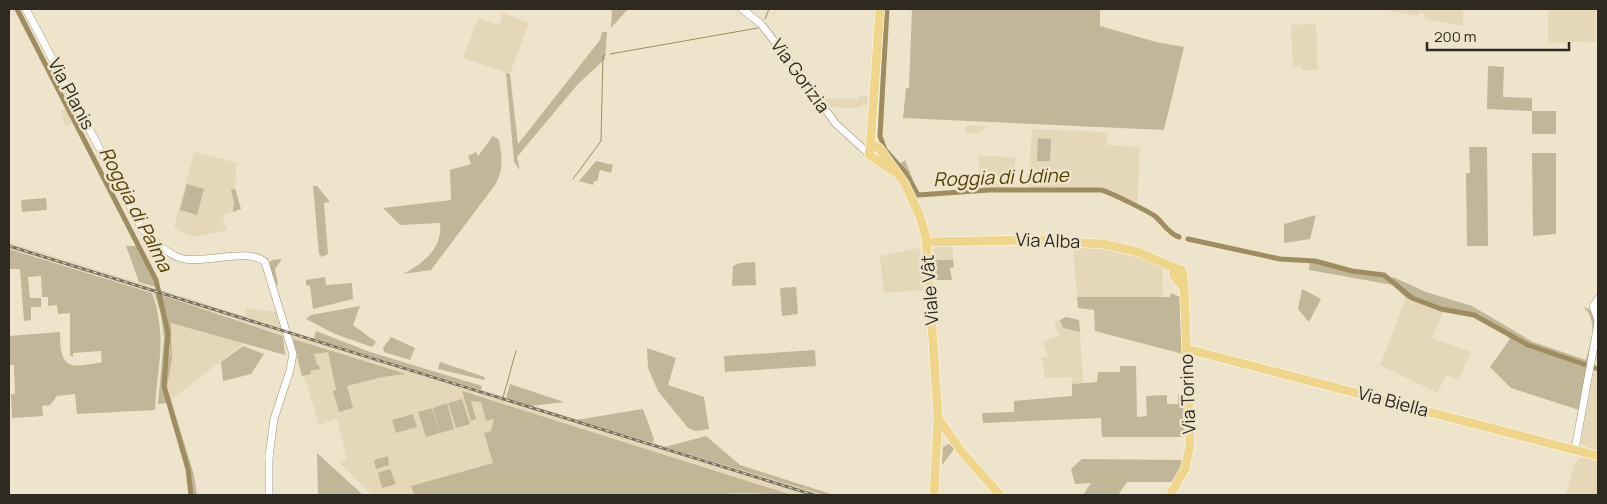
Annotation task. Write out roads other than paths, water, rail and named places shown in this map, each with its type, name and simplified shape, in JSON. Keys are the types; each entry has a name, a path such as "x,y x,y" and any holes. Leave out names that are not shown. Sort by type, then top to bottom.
{"main road":[{"name":"Viale Vât","path":"880,9 871,124 873,151 905,184 927,242 938,417 934,495"},
{"name":"Via Alba","path":"927,242 1070,241 1127,249 1149,255 1165,264 1177,274"},
{"name":"Via Torino","path":"1170,495 1180,481 1188,458 1187,349 1184,288 1177,274"},
{"name":"Via Biella","path":"1187,349 1598,456"},
{"path":"938,417 954,441 1000,495"},
{"path":"936,446 942,442 954,441"}],"street":[{"name":"Via Planis","path":"26,9 142,229 179,258 191,260 226,258 260,261 281,316"},
{"name":"Via Gorizia","path":"742,9 758,21 832,120 859,144 873,151"},
{"path":"1575,449 1598,328 1596,312 1593,306 1598,299"},
{"path":"269,495 271,418 288,365 286,338 281,316"},
{"path":"269,457 274,419 290,370 292,354 281,316"}],"waterway":[{"name":"Roggia di Palma","path":"17,9 156,280 168,333 164,386 188,469 191,495"},
{"path":"765,19 769,9"},
{"name":"Roggia di Udine","path":"887,9 880,136 885,150 905,172 918,195 989,190 1101,190 1155,216 1169,231 1179,237"},
{"path":"610,54 758,28"},
{"path":"573,179 601,141 603,56 605,55"},
{"name":"Roggia di Udine","path":"1188,239 1280,259 1315,261 1352,271 1384,275 1412,298 1441,309 1474,315 1528,345 1598,369"},
{"path":"502,401 516,351"}],"railway":[{"path":"9,246 814,495"}]}
